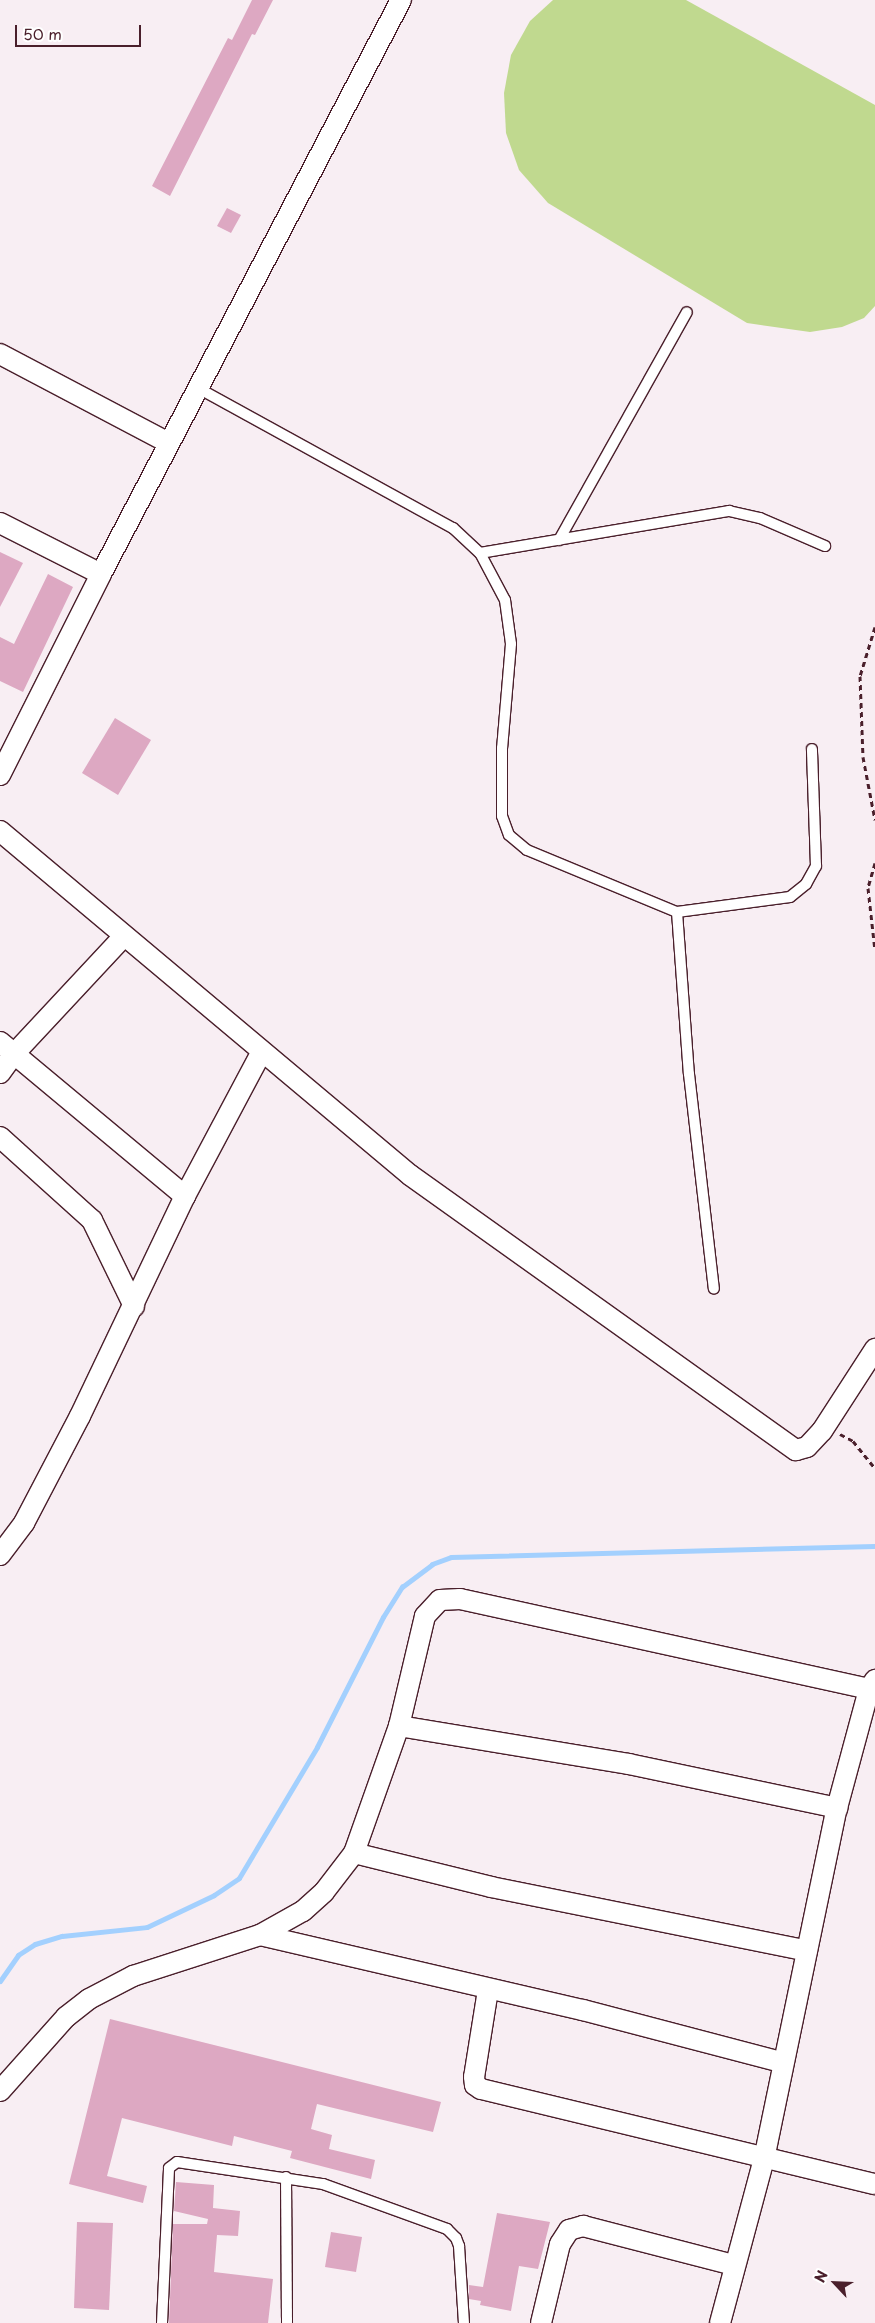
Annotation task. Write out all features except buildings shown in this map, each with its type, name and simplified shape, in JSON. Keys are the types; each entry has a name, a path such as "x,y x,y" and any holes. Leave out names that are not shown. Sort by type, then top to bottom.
{"street":[{"path":"0,775 101,574 401,0"},
{"path":"0,354 169,443"},
{"path":"0,523 101,574"},
{"path":"0,831 261,1053 410,1175 796,1450 807,1447 820,1434 875,1350"},
{"path":"0,1073 7,1048 123,937"},
{"path":"7,1048 185,1196"},
{"path":"0,1554 24,1523 134,1306 185,1196 261,1053"},
{"path":"0,1137 92,1220 134,1306"},
{"path":"0,2091 66,2017 89,1999 133,1976 260,1934 303,1911 324,1892 354,1853 399,1726 425,1616 440,1600 460,1599 872,1684 837,1808 808,1951 781,2062 764,2158 720,2323"},
{"path":"399,1726 629,1764 837,1808"},
{"path":"354,1853 491,1887 808,1951"},
{"path":"260,1934 781,2062"},
{"path":"488,1990 474,2077 475,2085 481,2089 875,2184"},
{"path":"541,2323 560,2244 569,2230 583,2226 734,2265"}],"lane":[{"path":"559,540 686,312"},
{"path":"198,388 453,528 480,553 505,600 512,644 502,758 502,816 509,835 527,850 677,912 790,898 806,884 816,866 812,749"},
{"path":"480,553 728,511 760,518 825,546"},
{"path":"677,912 689,1074 714,1288"},
{"path":"162,2323 172,2163 286,2177 351,2192 452,2233 459,2246 464,2323"},
{"path":"286,2177 287,2323"}],"path":[{"path":"875,627 860,676 863,757 875,820"},
{"path":"875,863 868,888 875,950"},
{"path":"820,1434 844,1435 875,1468"}],"green space":[{"path":"553,0 686,0 875,105 875,306 864,318 842,327 810,332 747,323 548,203 519,170 506,133 504,93 511,55 530,21"}],"waterway":[{"path":"0,1981 18,1955 35,1944 62,1936 147,1927 214,1895 239,1878 317,1747 383,1617 402,1587 432,1564 451,1557 875,1546"}]}
